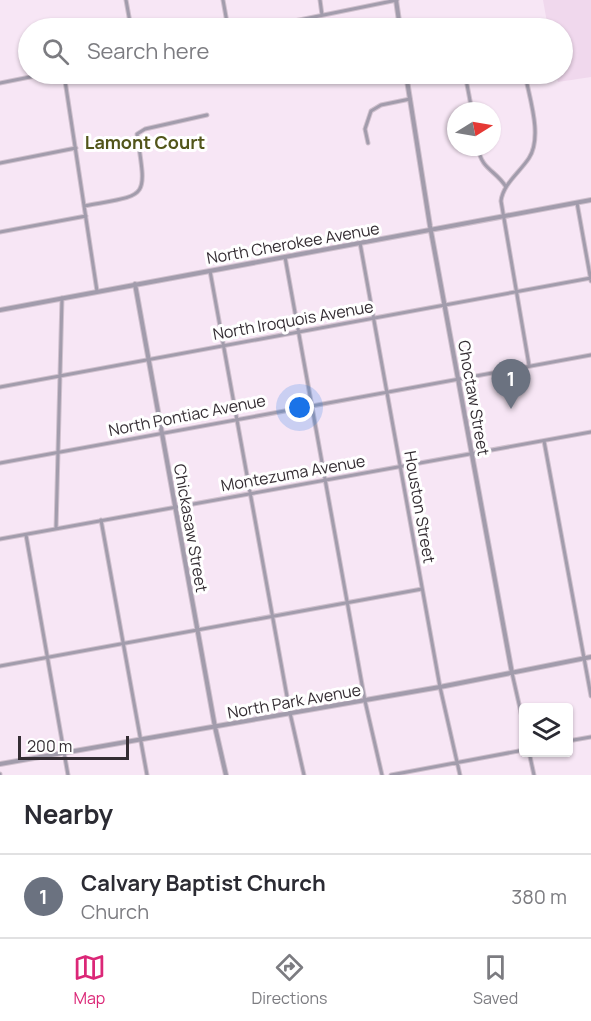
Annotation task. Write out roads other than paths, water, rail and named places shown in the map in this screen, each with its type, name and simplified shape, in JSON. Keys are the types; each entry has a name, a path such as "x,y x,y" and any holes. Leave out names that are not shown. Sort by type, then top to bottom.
{"street":[{"path":"126,0 129,18"},
{"path":"223,0 226,18"},
{"path":"320,0 322,15"},
{"path":"308,18 396,0 399,18"},
{"path":"0,83 18,79"},
{"path":"66,84 97,291"},
{"name":"Choctaw Street","path":"408,84 431,230 519,704"},
{"path":"467,84 470,102"},
{"path":"527,84 536,140 529,159 506,187 501,201 530,365"},
{"path":"368,143 365,129 371,111 381,105 410,99"},
{"path":"84,206 132,197 141,191 144,182 137,134 145,129 207,115"},
{"path":"0,163 76,148"},
{"path":"479,156 484,165 500,177 506,187"},
{"name":"North Cherokee Avenue","path":"0,310 591,200"},
{"path":"577,203 591,280"},
{"path":"0,232 86,216"},
{"name":"Houston Street","path":"360,243 440,687 460,775"},
{"path":"285,257 365,701 382,775"},
{"path":"210,271 290,713 304,775"},
{"name":"North Iroquois Avenue","path":"0,387 445,304 591,280"},
{"name":"Chickasaw Street","path":"135,284 215,727 226,775"},
{"path":"56,529 62,298"},
{"name":"North Pontiac Avenue","path":"0,463 591,355"},
{"name":"Montezuma Avenue","path":"0,539 591,432"},
{"path":"544,440 591,696"},
{"path":"101,520 147,775"},
{"path":"26,534 68,775"},
{"path":"0,666 422,589"},
{"name":"North Park Avenue","path":"0,764 365,701 591,657"},
{"path":"573,740 591,736"},
{"path":"391,775 519,751"},
{"path":"530,757 534,775"}],"place":[{"name":"Calvary Baptist Church","path":"511,409"}],"district":[{"name":"Lamont Court","path":"145,143"}]}
